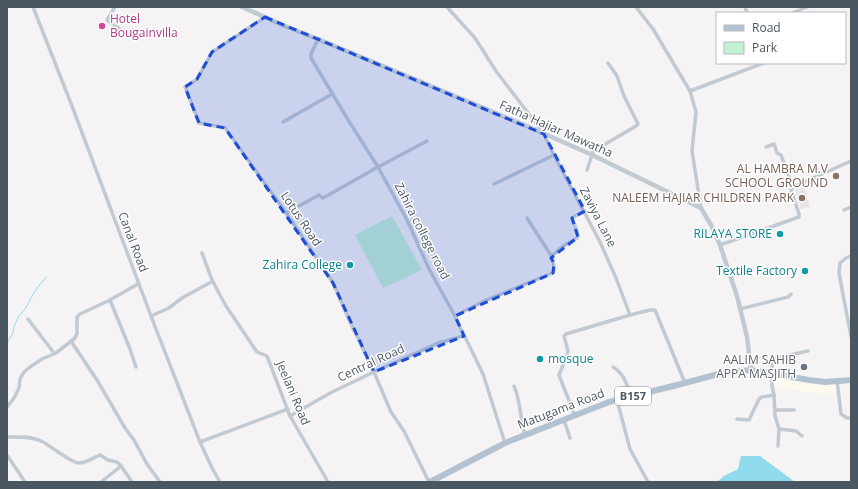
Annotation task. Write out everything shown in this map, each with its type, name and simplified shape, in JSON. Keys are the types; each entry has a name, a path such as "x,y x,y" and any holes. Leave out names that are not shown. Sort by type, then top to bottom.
{"main road":[{"name":"Matugama Road","path":"429,482 505,443 609,402 722,373 751,370 825,382 851,380"}],"street":[{"name":"Canal Road","path":"33,7 72,106 138,284 200,442 220,482"},
{"path":"115,7 107,20 128,35"},
{"name":"Fatha Hajiar Mawatha","path":"242,7 527,126 701,208"},
{"path":"449,9 454,7"},
{"path":"636,7 653,29 690,90 696,112 692,151 701,208 720,245 737,296 747,337 751,370"},
{"path":"794,12 807,7"},
{"name":"Zaviya Lane","path":"449,9 475,38 496,71 544,134 603,249 630,315"},
{"name":"Lotus Road","path":"265,17 212,52 197,79 185,87 199,123 225,128 286,213 333,283 391,412 404,431 429,482"},
{"name":"Zahira college road","path":"318,38 311,54 311,58 378,167 407,220 429,269 455,316 483,374 505,443"},
{"path":"586,170 591,155 597,148 638,124 624,96 617,76 608,63"},
{"path":"690,90 761,64"},
{"path":"283,122 332,94"},
{"path":"286,213 319,195 323,198 427,141"},
{"path":"720,245 799,217 791,190 793,187 781,155 777,153 774,144 766,147"},
{"path":"494,184 554,155"},
{"path":"793,187 851,161"},
{"path":"844,210 851,207"},
{"path":"552,257 555,252 578,237 572,218 585,212"},
{"path":"455,316 486,300 553,273 555,269 552,257 527,218"},
{"name":"Jeelani Road","path":"202,253 212,281 226,306 256,352 267,356 290,416 328,482"},
{"path":"851,256 840,263 839,273 849,314 851,337"},
{"path":"151,316 169,308 182,298 212,281"},
{"path":"7,407 19,388 20,379 24,372 74,339 77,334 77,317 80,314 110,300 138,284"},
{"path":"740,309 788,297 791,294"},
{"path":"110,300 136,367"},
{"path":"575,416 559,375 568,355 564,336 566,334 630,315 655,310 685,383"},
{"path":"28,319 54,353"},
{"name":"Central Road","path":"290,416 332,392 374,372 438,343 464,336"},
{"path":"71,341 97,380 147,464 160,482"},
{"path":"778,446 780,429 775,416 771,374 772,360 808,351"},
{"path":"613,367 616,368 626,380 630,396"},
{"path":"837,381 841,414 847,418 851,418"},
{"path":"514,386 517,393 522,427 525,435"},
{"path":"737,419 749,420 759,398 774,395"},
{"path":"617,400 630,449 648,482"},
{"path":"200,442 288,409"},
{"path":"775,410 794,410"},
{"path":"564,420 570,438"},
{"path":"780,429 796,431 802,436"},
{"path":"7,437 30,437 41,441 73,461 79,463 87,462 100,455 108,460 116,462 121,466 132,482"},
{"path":"7,455 25,482"},
{"path":"101,482 121,466"}],"highlighted area":[{"path":"265,17 544,134 585,211 572,218 578,237 551,258 554,263 553,273 455,316 464,336 374,372 333,283 225,128 199,123 185,87 197,79 212,52"}],"shaded area":[{"name":"NALEEM HAJIAR CHILDREN PARK","path":"804,186 810,207 801,209 795,190"},
{"path":"773,375 836,382 837,393 819,394 793,390 779,392 772,384"}],"green space":[{"path":"392,216 422,270 383,288 355,235"}],"water":[{"path":"741,456 760,456 795,482 717,482 724,476 738,469"}],"waterway":[{"path":"7,343 13,333 14,326 19,316 46,277"}],"place":[{"name":"Hotel Bougainvilla","path":"102,26"},
{"name":"AL HAMBRA M.V SCHOOL GROUND","path":"836,176"},
{"name":"NALEEM HAJIAR CHILDREN PARK","path":"802,198"},
{"name":"RILAYA STORE","path":"780,234"},
{"name":"Zahira College","path":"350,265"},
{"name":"Textile Factory","path":"805,271"},
{"name":"mosque","path":"540,359"},
{"name":"AALIM SAHIB APPA MASJITH","path":"804,367"}]}
